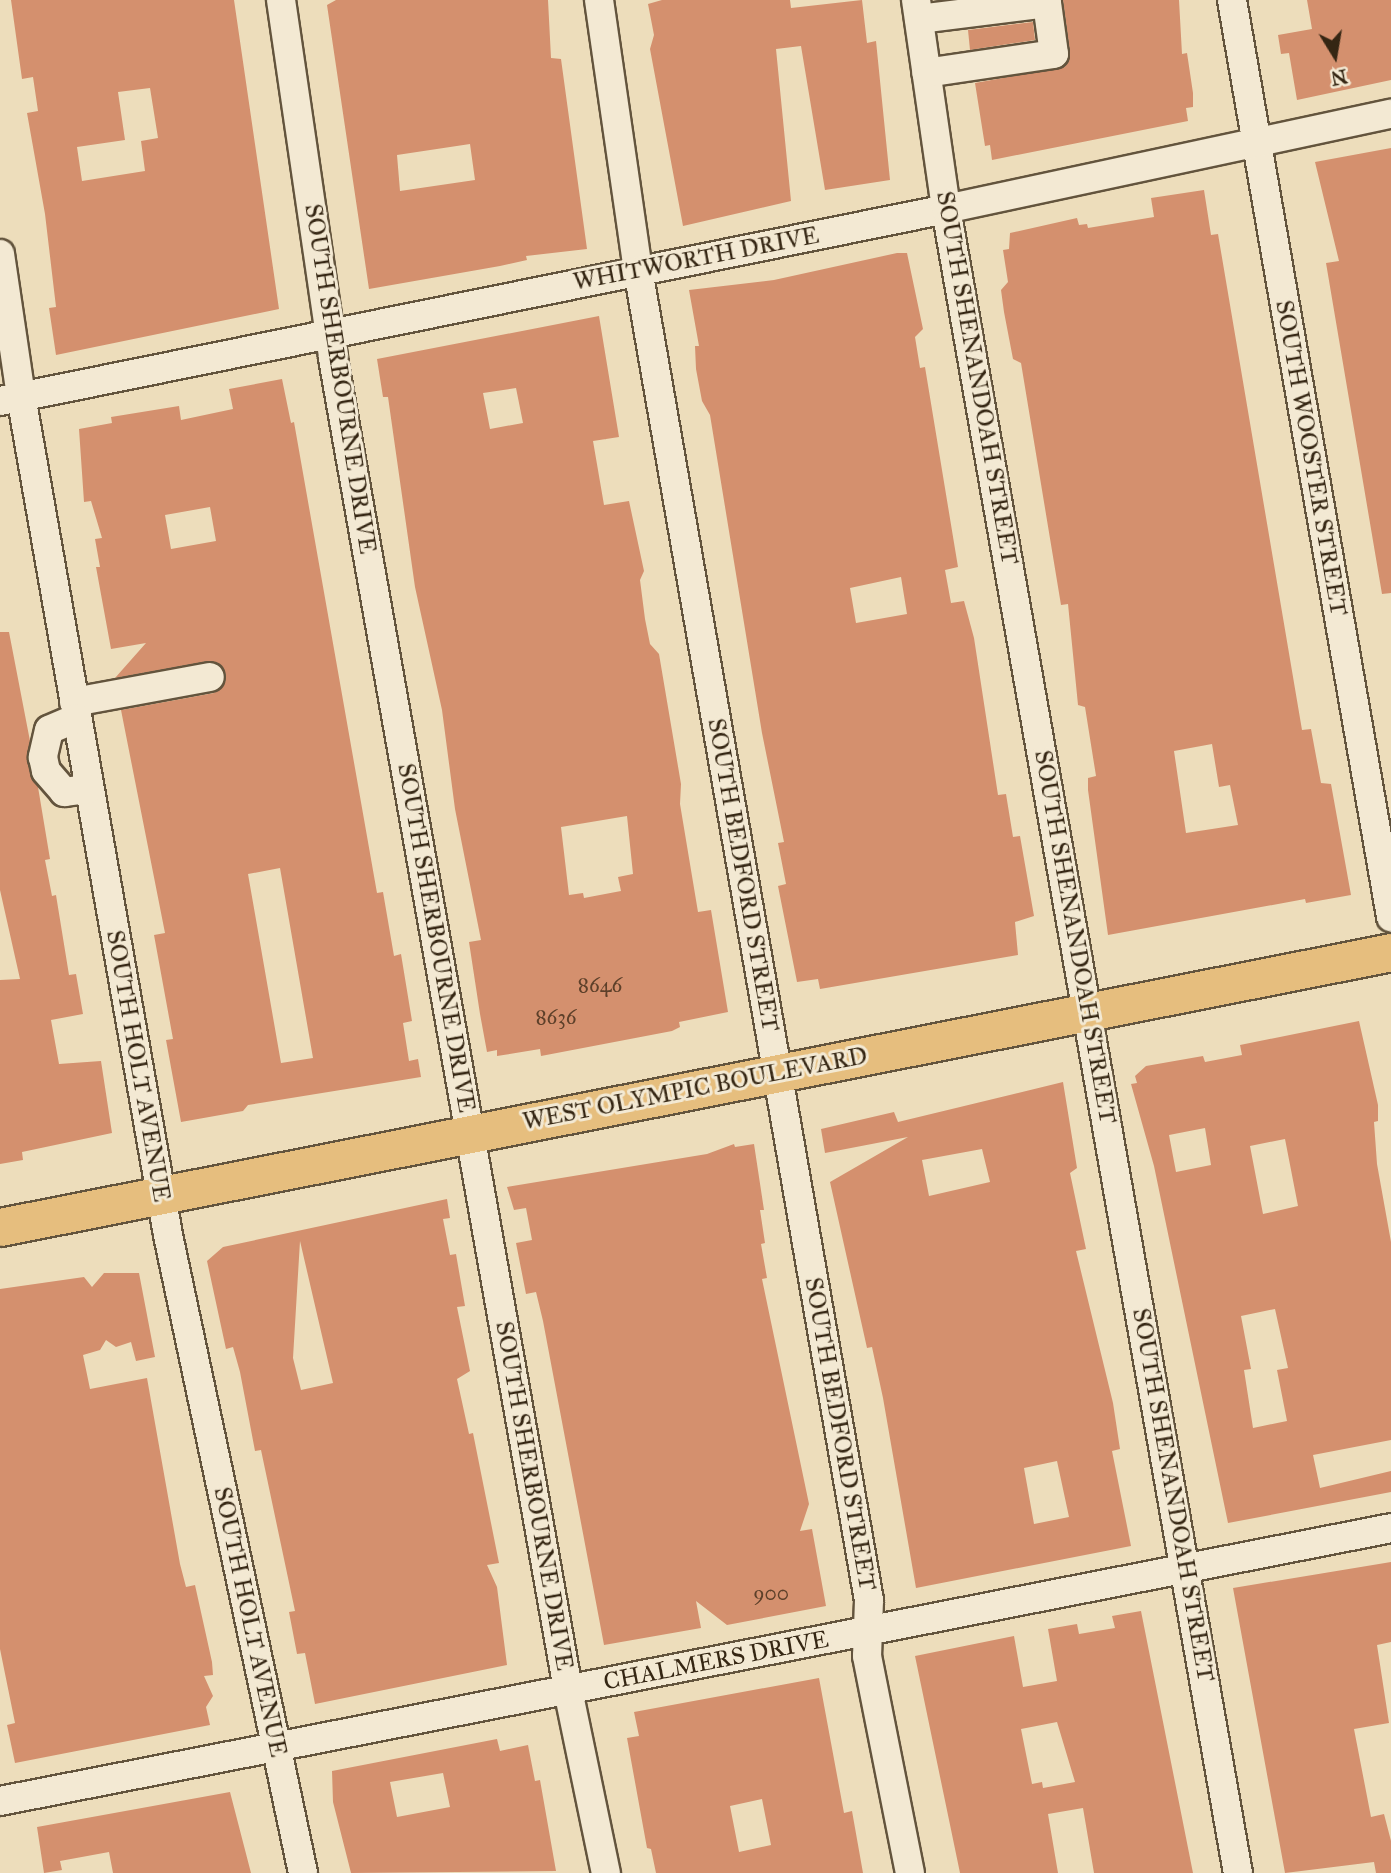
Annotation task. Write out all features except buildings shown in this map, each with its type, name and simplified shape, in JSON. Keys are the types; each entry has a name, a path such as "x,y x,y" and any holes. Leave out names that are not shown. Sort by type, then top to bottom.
{"main road":[{"name":"WEST OLYMPIC BOULEVARD","path":"0,1227 1391,952"}],"street":[{"name":"SOUTH SHERBOURNE DRIVE","path":"281,0 329,333 568,1690 606,1873"},
{"name":"SOUTH BEDFORD STREET","path":"599,0 638,270 869,1600 867,1656 910,1873"},
{"name":"SOUTH WOOSTER STREET","path":"1232,0 1391,916"},
{"path":"917,10 1047,3 1054,54 926,73"},
{"name":"SOUTH SHENANDOAH STREET","path":"917,10 946,209 1238,1873"},
{"name":"WHITWORTH DRIVE","path":"10,398 946,209 1391,114"},
{"name":"SOUTH HOLT AVENUE","path":"0,254 10,398 76,710 161,1194 303,1873"},
{"path":"89,789 64,792 46,771 43,757 49,730 76,710 210,677"},
{"name":"CHALMERS DRIVE","path":"0,1801 1391,1528"}]}
